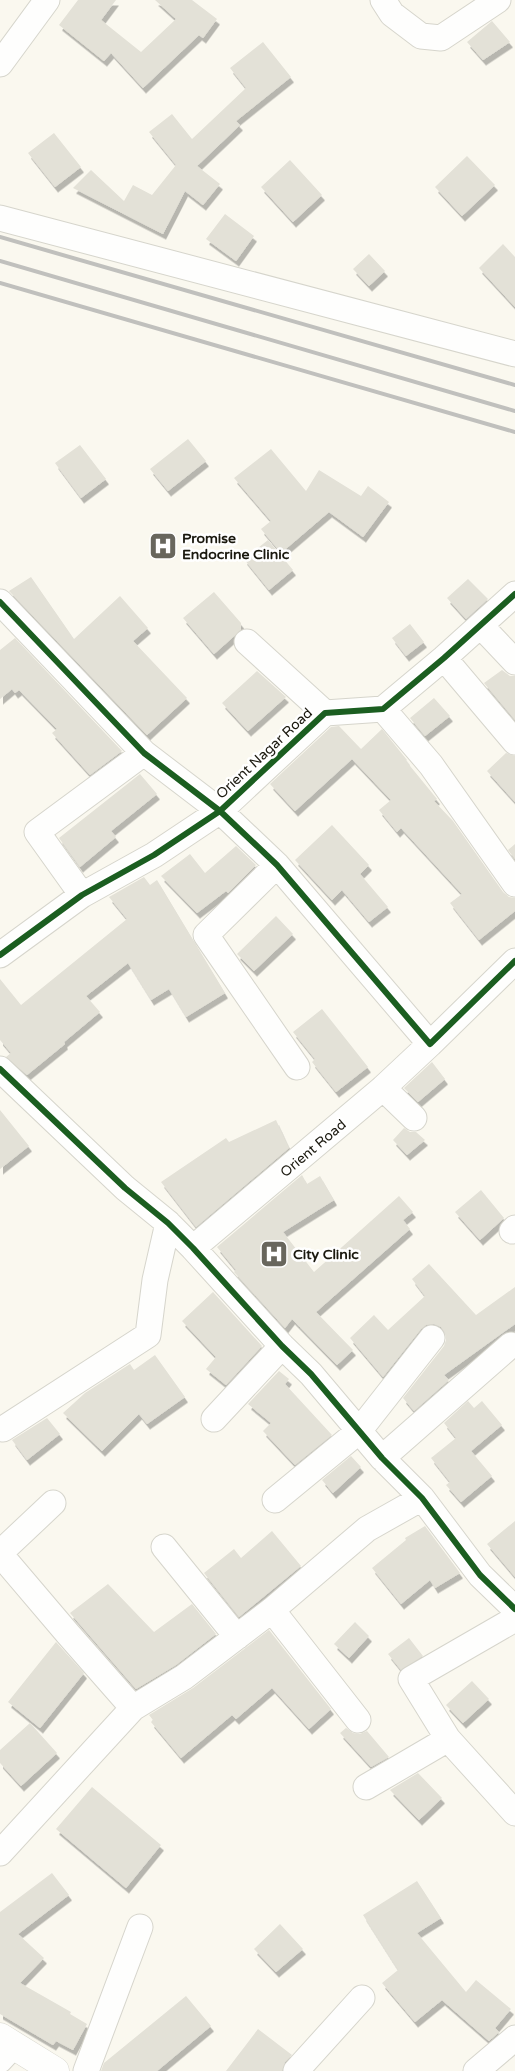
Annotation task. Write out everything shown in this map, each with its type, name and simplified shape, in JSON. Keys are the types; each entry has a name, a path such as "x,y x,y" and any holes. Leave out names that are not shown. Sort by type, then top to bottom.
{"main road":[{"path":"4,2048 55,2071"}],"street":[{"path":"0,64 47,0"},
{"path":"383,0 392,14 421,36 441,38 498,0"},
{"path":"0,218 515,354"},
{"path":"515,594 481,626 383,709 431,764 515,884"},
{"path":"0,602 144,753 220,812 277,865 430,1044"},
{"path":"481,626 515,662"},
{"path":"247,642 325,713"},
{"path":"444,658 515,742"},
{"name":"Orient Nagar Road","path":"0,954 82,895 154,855 220,812 325,713 383,709"},
{"path":"82,895 37,832 144,753"},
{"path":"277,865 206,935 297,1067"},
{"name":"Orient Road","path":"193,1248 383,1088 515,961"},
{"path":"0,1069 125,1188 193,1248 282,1346 311,1374 382,1458 422,1498 480,1575 515,1609"},
{"path":"383,1088 414,1118"},
{"path":"3,1429 148,1335 155,1280 168,1224"},
{"path":"276,1500 359,1431 432,1338"},
{"path":"382,1458 511,1345"},
{"path":"214,1419 282,1346"},
{"path":"0,1853 133,1708 184,1677 237,1637 272,1610 367,1529 422,1498"},
{"path":"53,1503 0,1553 133,1708"},
{"path":"164,1547 237,1637"},
{"path":"272,1610 358,1720"},
{"path":"515,1619 411,1680 448,1739 515,1813"},
{"path":"366,1788 448,1739"},
{"path":"86,2071 140,1927"},
{"path":"296,2071 362,1998"},
{"path":"476,2071 515,2038"}],"building":[{"path":"78,0 116,0 101,20 141,52 176,19 155,0 192,0 217,19 203,38 199,35 143,88 111,53 104,61 59,25"},
{"path":"492,21 510,42 483,60 467,42"},
{"path":"263,42 291,77 236,121 240,125 197,166 220,184 203,205 185,191 163,234 73,188 91,170 124,201 133,185 152,195 176,165 149,132 172,114 192,139 246,88 230,68"},
{"path":"54,133 81,167 55,187 28,153"},
{"path":"467,156 495,185 462,216 435,187"},
{"path":"290,160 322,195 293,222 261,187"},
{"path":"225,214 254,236 236,261 206,239"},
{"path":"503,244 515,257 515,307 479,268"},
{"path":"369,254 385,271 369,286 353,269"},
{"path":"188,439 206,461 168,491 150,469"},
{"path":"80,445 106,479 81,498 55,463"},
{"path":"271,449 306,491 319,470 361,496 368,486 389,502 363,537 329,512 281,553 261,529 271,521 234,478"},
{"path":"268,540 293,570 269,590 244,559"},
{"path":"31,577 74,639 120,596 148,628 133,641 187,698 147,735 9,591"},
{"path":"468,579 488,599 466,619 447,598"},
{"path":"214,592 241,623 241,630 214,654 183,618"},
{"path":"410,624 424,642 406,656 392,638"},
{"path":"15,638 122,751 90,775 52,733 57,729 19,690 15,693 12,689 0,699 0,650"},
{"path":"502,670 510,676 515,676 515,720 484,683"},
{"path":"257,671 286,697 248,731 222,703"},
{"path":"434,698 450,716 425,736 410,718"},
{"path":"339,726 361,749 382,729 437,799 434,801 453,821 503,892 509,897 515,898 515,911 479,940 450,903 462,894 401,828 397,832 379,810 391,800 352,759 295,811 270,784 331,727"},
{"path":"506,753 515,756 515,802 487,771"},
{"path":"140,774 157,794 111,831 116,837 80,867 59,838"},
{"path":"332,825 369,865 360,874 388,907 369,922 342,890 332,900 295,860"},
{"path":"515,844 515,859 508,850"},
{"path":"236,846 256,865 228,893 226,891 197,913 161,876 190,854 205,873"},
{"path":"144,877 150,885 157,880 225,993 186,1017 169,989 151,1000 128,963 86,996 100,1012 27,1075 6,1057 11,1053 0,1040 0,979 21,1005 127,919 109,897"},
{"path":"276,916 293,934 254,971 237,954"},
{"path":"322,1009 368,1067 336,1092 312,1062 315,1059 293,1032"},
{"path":"432,1062 445,1079 418,1102 404,1088"},
{"path":"0,1110 29,1146 0,1169"},
{"path":"276,1120 289,1148 196,1227 161,1182 226,1138 229,1142"},
{"path":"404,1128 410,1132 416,1132 425,1140 407,1155 393,1140"},
{"path":"302,1175 307,1184 320,1176 334,1200 283,1232 314,1272 399,1196 413,1212 403,1220 410,1229 316,1312 353,1350 337,1365 292,1319 285,1328 234,1272 236,1270 217,1247"},
{"path":"481,1190 504,1218 480,1240 455,1212"},
{"path":"429,1264 476,1315 515,1287 515,1324 444,1375 449,1380 414,1411 403,1398 444,1346 446,1340 445,1333 441,1327 434,1324 426,1325 421,1329 383,1377 350,1338 374,1315 388,1330 425,1296 412,1279"},
{"path":"213,1292 262,1346 226,1385 206,1369 216,1357 182,1321"},
{"path":"155,1355 185,1397 147,1424 139,1414 102,1451 63,1413 85,1393 130,1364 134,1370"},
{"path":"279,1371 289,1379 285,1384 332,1435 295,1465 263,1431 271,1423 248,1404"},
{"path":"468,1401 474,1408 482,1401 502,1425 471,1451 492,1476 461,1502 446,1485 450,1482 431,1458 456,1438 444,1423"},
{"path":"47,1418 60,1434 27,1460 12,1440"},
{"path":"351,1456 361,1467 333,1493 322,1480"},
{"path":"515,1521 515,1577 487,1544"},
{"path":"425,1526 460,1573 435,1588 430,1580 401,1604 372,1568 406,1540 405,1538"},
{"path":"272,1531 301,1566 239,1617 204,1573 234,1549 241,1558"},
{"path":"108,1584 154,1632 192,1604 216,1634 176,1665 136,1689 70,1613"},
{"path":"355,1622 369,1636 349,1658 334,1644"},
{"path":"269,1630 331,1709 309,1729 272,1688 236,1719 232,1715 181,1758 151,1722 153,1720 149,1715 193,1688"},
{"path":"409,1638 423,1656 401,1670 388,1654"},
{"path":"56,1642 84,1673 40,1728 8,1702"},
{"path":"472,1681 489,1699 463,1723 446,1705"},
{"path":"30,1723 57,1753 21,1786 0,1763 0,1750"},
{"path":"346,1728 353,1733 360,1734 367,1731 389,1757 371,1767 340,1733"},
{"path":"418,1773 442,1798 419,1820 390,1790"},
{"path":"92,1787 161,1845 126,1888 56,1829"},
{"path":"52,1873 69,1895 18,1934 44,1958 20,1983 71,2012 70,2014 87,2024 73,2050 56,2041 53,2045 0,2014 0,1912"},
{"path":"417,1881 441,1918 417,1933 466,1992 476,1980 511,2009 495,2028 499,2032 489,2041 442,2000 415,2022 382,1983 398,1970 363,1915"},
{"path":"280,1924 303,1949 276,1972 254,1949"},
{"path":"186,1996 211,2026 157,2071 101,2071 104,2063"},
{"path":"258,2029 292,2055 285,2062 282,2071 226,2071"}],"railway":[{"path":"0,237 515,385"},
{"path":"0,261 515,411"},
{"path":"0,283 515,432"}],"cycle path":[{"path":"0,955 82,895 154,855 220,811 325,713 383,709 444,658 515,594"},
{"path":"0,602 144,753 220,811 277,865 430,1044 515,961"},
{"path":"0,1069 125,1188 168,1223 193,1248 282,1346 311,1374 382,1458 422,1498 480,1575 515,1609"}],"place":[{"name":"Promise Endocrine Clinic","path":"163,546"},
{"name":"City Clinic","path":"274,1254"}]}
